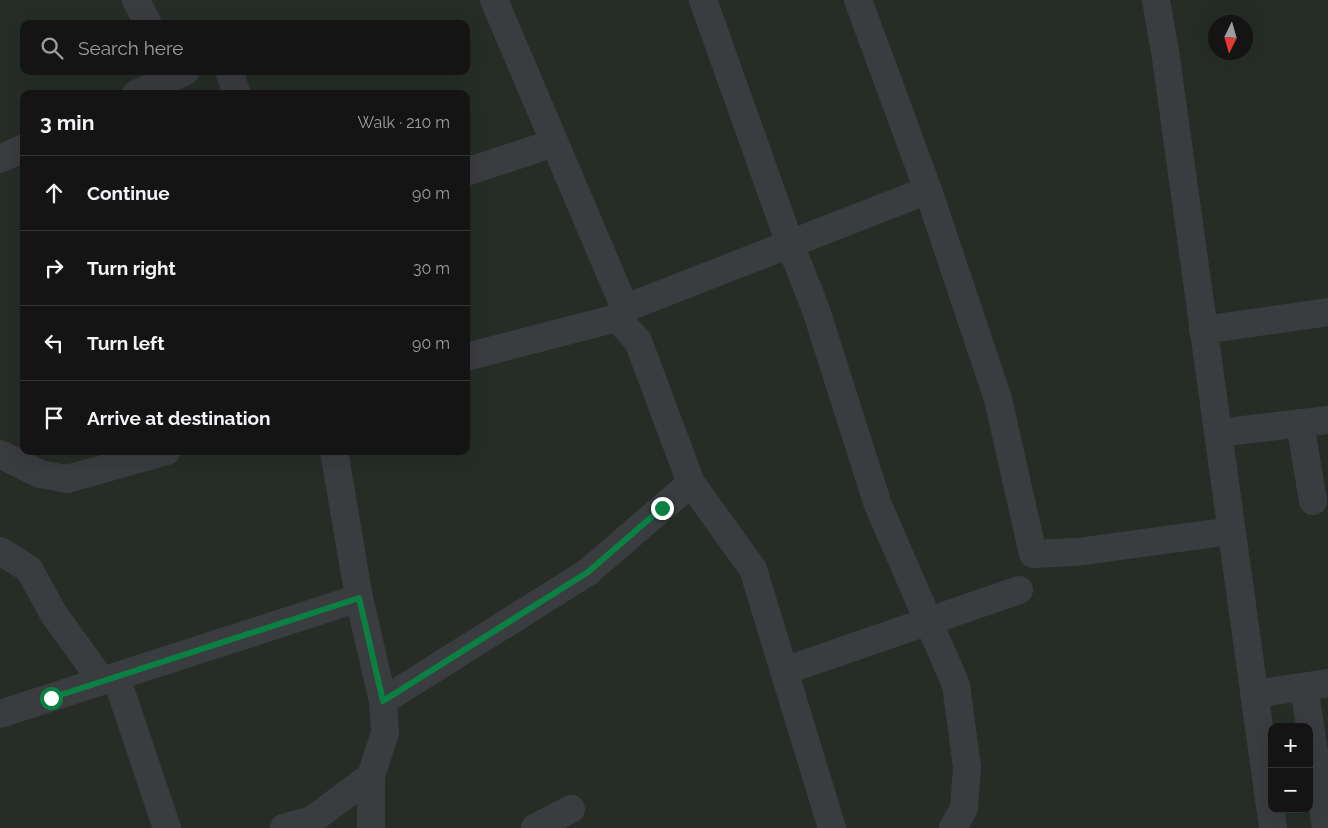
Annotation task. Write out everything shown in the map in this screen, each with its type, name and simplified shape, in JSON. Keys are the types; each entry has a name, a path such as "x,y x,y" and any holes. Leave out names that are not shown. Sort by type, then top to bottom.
{"street":[{"path":"136,0 146,20"},
{"path":"494,0 621,299 624,312 638,341 691,483 753,568 832,828"},
{"path":"703,0 790,244 816,310 878,505 956,685 967,766 964,808 952,828"},
{"path":"858,0 928,190 998,400 1033,554 1077,552 1231,531"},
{"path":"1156,0 1273,828"},
{"path":"144,90 172,75"},
{"path":"230,75 236,90"},
{"path":"470,171 554,143"},
{"path":"0,159 20,150"},
{"path":"470,356 624,312 928,190"},
{"path":"1204,330 1328,312"},
{"path":"1218,433 1328,420"},
{"path":"1300,423 1313,501"},
{"path":"0,454 40,474 67,479 153,455"},
{"path":"335,455 359,598 383,701 385,733 371,776 371,828"},
{"path":"383,701 588,572 691,483"},
{"path":"0,552 29,569 53,612 109,679 166,828"},
{"path":"784,671 1019,590"},
{"path":"0,714 359,598"},
{"path":"1254,694 1316,685 1326,828"},
{"path":"284,828 313,824 371,776"},
{"path":"536,828 571,809"}],"shaded area":[{"path":"0,0 1328,0 1328,828 0,828"}],"route":[{"path":"51,698 359,598 383,701 588,572 662,508"}]}
